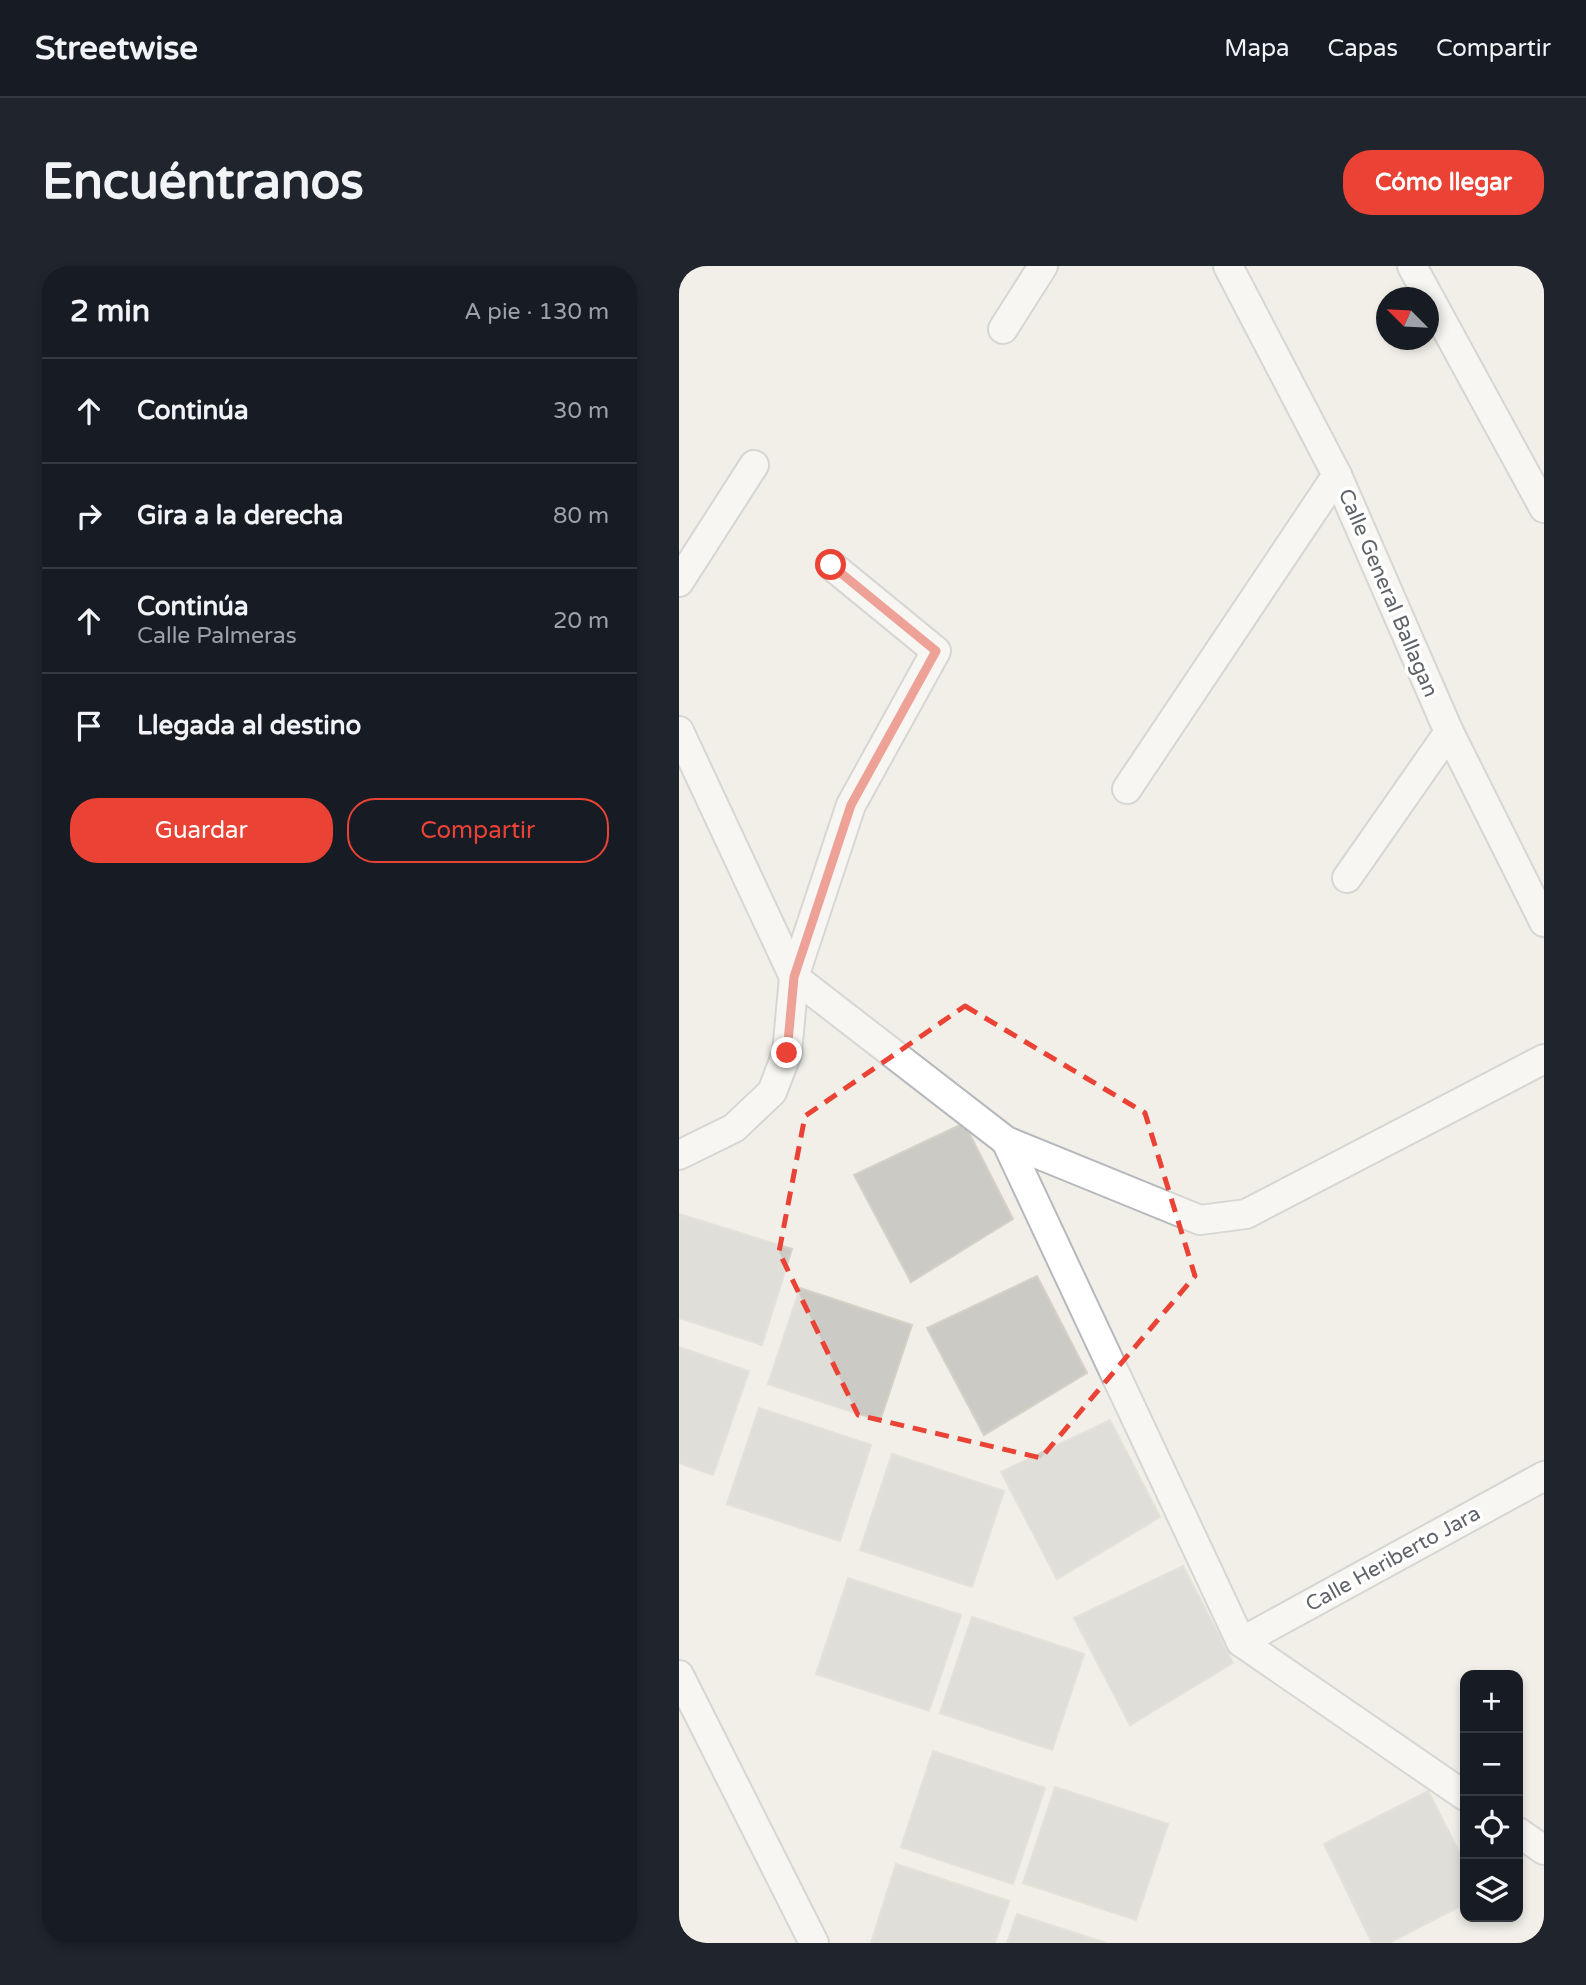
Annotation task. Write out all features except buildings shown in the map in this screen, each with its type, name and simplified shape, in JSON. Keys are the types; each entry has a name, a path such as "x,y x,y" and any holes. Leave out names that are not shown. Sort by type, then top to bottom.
{"street":[{"path":"1003,329 1043,266"},
{"name":"Calle General Ballagan","path":"1228,266 1337,475 1449,732 1544,922"},
{"path":"1412,266 1544,508"},
{"path":"679,582 754,465"},
{"path":"1127,789 1337,475"},
{"path":"679,1155 734,1128 772,1093 787,1053 794,977 851,805 936,651 831,565"},
{"path":"679,731 794,977 1006,1141 1200,1220 1246,1214 1544,1059"},
{"path":"1347,878 1449,732"},
{"path":"1006,1141 1241,1642 1460,1793"},
{"name":"Calle Heriberto Jara","path":"1241,1642 1544,1476"},
{"path":"679,1675 814,1943"},
{"path":"1523,1835 1544,1850"}],"highlighted area":[{"path":"965,1006 1145,1113 1195,1276 1041,1458 858,1415 779,1252 805,1116"}],"route":[{"path":"787,1053 794,977 851,805 936,651 831,565"}]}
